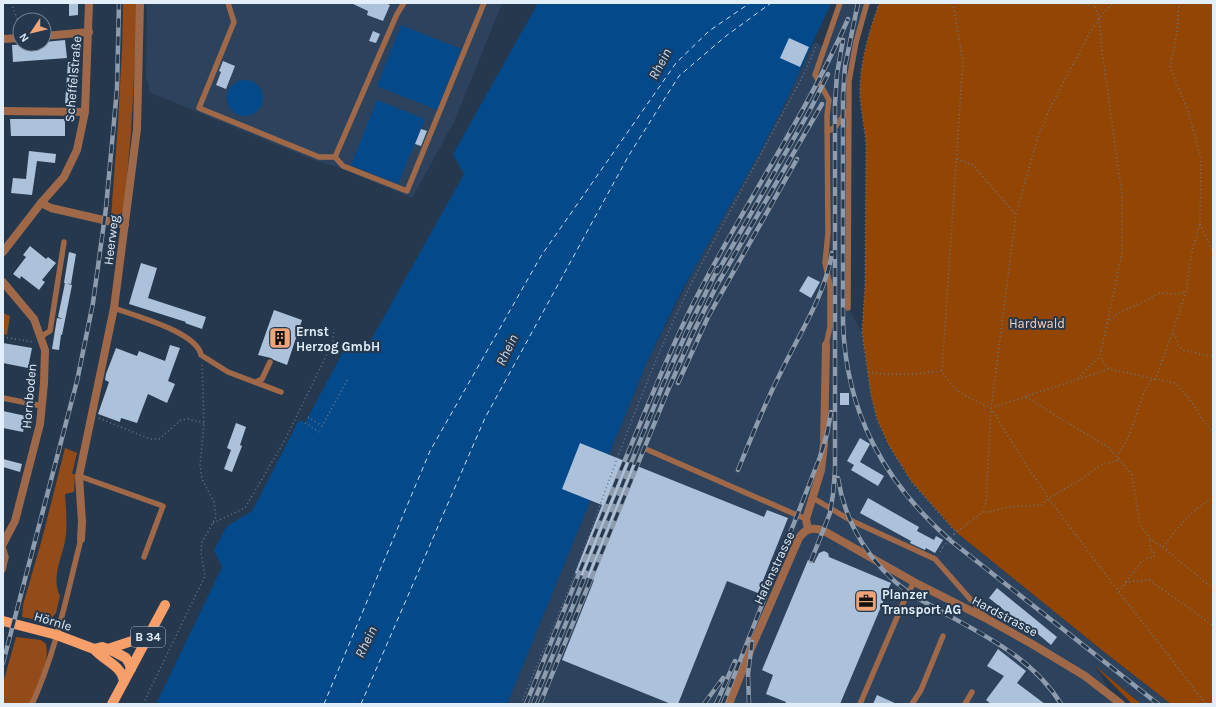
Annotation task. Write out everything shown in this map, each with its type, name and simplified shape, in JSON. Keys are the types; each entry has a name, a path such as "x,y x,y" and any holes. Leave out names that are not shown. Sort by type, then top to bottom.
{"main road":[{"name":"B 34","path":"112,704 165,605"},
{"name":"Hörnle","path":"3,621 57,635 94,649 99,655 118,669 123,675 124,682"},
{"path":"108,649 132,641 151,632"},
{"name":"Hörnle","path":"94,649 102,647 115,652 126,658 131,669"}],"street":[{"name":"Scheffelstraße","path":"3,252 41,203 64,177 77,150 85,112 89,3"},
{"name":"Heerweg","path":"81,538 82,522 79,476 114,308 137,129 140,3"},
{"path":"52,35 89,32"},
{"path":"3,112 85,112"},
{"path":"41,203 51,208 125,225"},
{"name":"Hornboden","path":"3,282 34,320 45,350 40,424 15,521 3,545"},
{"name":"Hafenstrasse","path":"729,704 750,651 799,538 808,529 806,519 821,470 824,444 826,345"},
{"name":"Hardstrasse","path":"808,529 814,528 824,531 914,582 989,620 1085,676 1121,704"}],"lane":[{"path":"228,3 234,22 199,108 319,157 336,157"},
{"path":"336,157 397,14 404,3"},
{"path":"336,157 343,166 407,191 484,3"},
{"path":"826,345 830,327 830,285 825,263 828,233 827,115 829,100 815,75 840,3"},
{"path":"848,308 849,81 856,42 868,3"},
{"path":"827,132 835,127 848,110"},
{"path":"41,339 50,331 64,242"},
{"path":"114,308 177,331 188,338 200,351 201,355 228,372 281,392"},
{"path":"256,382 262,379 270,362"},
{"path":"3,398 42,406"},
{"path":"648,450 806,519"},
{"path":"79,476 163,506 144,557"},
{"path":"813,498 850,520 935,559 989,620"},
{"path":"32,704 42,682 57,635 81,538"},
{"path":"3,545 6,557 3,570"},
{"path":"860,704 904,601 914,582"},
{"path":"912,704 920,690 943,636"},
{"path":"964,704 972,692"}],"path":[{"path":"879,3 866,46 860,81 860,96 866,145 865,285 862,332 877,419 888,444 912,481 956,532"},
{"path":"953,3 963,60 942,371 949,383 964,395 991,408 1049,499 1206,704"},
{"path":"1077,3 1095,6"},
{"path":"1078,379 1090,365 1100,357 1122,253 1122,194 1102,51 1099,18 1094,3"},
{"path":"940,552 956,532 982,512 986,502 991,408 1016,215 1037,140 1050,110 1089,34 1099,18 1113,3"},
{"path":"1155,380 1186,292 1192,251 1200,224 1201,159 1188,111 1170,67 1177,32 1179,3"},
{"path":"521,704 570,585 624,439 676,314 804,74 819,38"},
{"path":"957,159 973,165 1016,215"},
{"path":"1200,224 1213,253"},
{"path":"1107,323 1118,312 1139,304 1160,293 1178,294 1186,292"},
{"path":"213,523 245,508 286,438 333,342 334,329"},
{"path":"1172,331 1178,345 1183,350 1213,357"},
{"path":"3,337 37,343 41,339"},
{"path":"143,704 205,576 201,553 202,542 216,516 214,502 202,479 200,465 204,423 201,355"},
{"path":"1100,357 1109,370"},
{"path":"991,408 1109,370 1175,383 1189,398 1202,419 1213,432"},
{"path":"868,372 877,374 922,374 942,371"},
{"path":"308,417 322,426 348,379"},
{"path":"1118,460 1120,451 1128,439 1145,389 1152,379"},
{"path":"1026,397 1109,448 1132,475 1140,524 1150,539 1163,547 1213,589"},
{"path":"91,415 150,439 159,439 181,420 188,419 204,423"},
{"path":"305,423 319,432"},
{"path":"982,512 989,512 1009,507 1042,506 1049,499 1100,466 1107,462 1114,462 1118,460"},
{"path":"1163,547 1193,512 1213,499"},
{"path":"1119,592 1142,561 1154,558 1155,554 1150,547 1150,539"},
{"path":"1125,582 1149,580 1213,626"}],"shaded area":[{"path":"123,3 137,3 131,132 124,210 115,217 111,217 118,123"},
{"path":"147,3 502,3 454,122 412,198 335,166 316,161 149,92 149,84 146,79"},
{"path":"840,3 867,3 849,81 848,308 862,332 877,419 887,444 911,481 956,532 1171,704 1141,704 1095,666 1118,704 507,704 646,364 695,267 761,150 814,42 823,46"},
{"path":"3,313 10,316 7,335 3,334"},
{"path":"65,448 77,453 72,474 75,474 74,492 65,494 66,535 57,573 56,581 60,596 56,613 50,620 38,620 22,617 23,605 42,539"},
{"path":"16,637 41,640 46,644 47,652 45,668 30,704 3,704 3,683"}],"green space":[{"name":"Hardwald","path":"879,3 1213,3 1213,704 1171,704 1103,651 956,532 911,481 888,444 877,419 871,395 862,332 865,285 866,145 860,84 865,49"},
{"path":"1094,665 1141,704 1132,704"}],"water":[{"name":"Rhein","path":"538,3 831,3 787,99 761,150 680,294 646,364 507,704 156,704 222,567 214,550 227,526 252,511 299,420 305,423 347,344 367,347 464,174 453,154"},
{"path":"401,25 461,49 437,110 377,86"},
{"path":"249,80 258,85 262,91 262,105 258,111 249,116 241,116 232,111 228,105 227,94 232,85 238,81"},
{"path":"377,100 425,119 398,184 351,165"}],"building":[{"path":"69,3 78,3 78,15 69,16"},
{"path":"351,3 385,3 390,5 383,21 367,15 368,11"},
{"path":"373,31 380,34 376,43 369,41"},
{"path":"789,38 809,47 800,67 780,58"},
{"path":"65,40 67,58 13,62 12,52 52,52 52,41"},
{"path":"223,61 235,66 226,89 216,85"},
{"path":"68,62 77,62 74,104 65,104"},
{"path":"10,119 65,119 65,136 11,136"},
{"path":"421,129 427,131 421,146 415,144"},
{"path":"29,151 56,154 55,163 37,161 32,195 11,193 13,178 26,179"},
{"path":"30,246 46,259 48,257 56,263 42,280 45,282 39,290 21,276 20,279 13,274 26,257 23,255"},
{"path":"69,252 76,254 71,284 64,283"},
{"path":"141,263 157,268 148,298 206,317 202,329 185,323 186,322 129,304"},
{"path":"808,276 820,282 811,298 799,291"},
{"path":"65,283 72,285 62,335 57,334 61,335 59,350 52,349 57,318 63,319 58,317"},
{"name":"Ernst Herzog GmbH","path":"274,310 302,320 287,365 271,358 258,355"},
{"path":"3,343 32,348 28,368 3,363"},
{"path":"170,345 180,348 168,381 175,384 167,403 148,394 137,423 121,418 120,422 98,414 109,382 105,380 106,374 116,348 137,356 139,351 165,361"},
{"path":"840,393 849,393 849,405 840,405"},
{"path":"3,411 26,416 23,432 3,428"},
{"path":"236,423 246,427 240,445 242,446 232,472 224,469 231,450 227,448"},
{"path":"860,438 870,444 860,462 884,476 878,486 851,470 854,465 847,461"},
{"path":"580,443 764,517 767,510 788,518 758,593 727,581 678,704 671,704 562,660 594,580 575,573 602,505 562,489"},
{"path":"3,459 22,464 20,472 3,467"},
{"path":"868,498 919,527 917,531 934,540 936,536 943,540 935,553 926,548 925,550 910,543 911,541 860,513"},
{"path":"824,551 828,553 829,557 891,583 840,704 785,704 786,702 766,694 773,675 762,670 808,560 814,563 819,553"},
{"path":"997,588 1057,637 1051,645 1026,624 1024,626 989,598"},
{"path":"998,649 1026,671 1017,683 1045,704 991,704 986,700 1004,676 987,666"},
{"path":"877,695 897,704 873,704"}],"ferry route":[{"path":"324,704 430,451 541,256 676,63 709,31 750,3"},
{"path":"361,704 485,418 629,155 679,76 726,36 771,3"}],"railway":[{"path":"3,663 77,381 93,303 106,208 117,89 119,3"},
{"path":"858,3 845,66 843,96 843,323 846,356 852,387 861,416 873,444 888,470 906,495 927,518 951,541 1158,704"},
{"path":"526,704 622,467 663,368 681,329 709,273 812,93 848,19"},
{"path":"811,561 830,513 835,470 835,104 837,74 843,40"},
{"path":"717,273 810,110 828,74"},
{"path":"540,704 668,390 693,333 717,285 822,104"},
{"path":"678,383 708,317 797,159"},
{"path":"738,470 787,359 817,301 832,253"},
{"path":"533,704 662,387 718,268"},
{"path":"723,704 820,457 827,434 831,412"},
{"path":"838,478 853,527 871,556 882,569 908,592 1012,653 1047,685 1061,704"},
{"path":"749,704 748,674 752,642"},
{"path":"716,704 735,661"},
{"path":"704,704 723,678"}],"place":[{"name":"Ernst Herzog GmbH","path":"280,338"},
{"name":"Planzer Transport AG","path":"866,601"}]}
